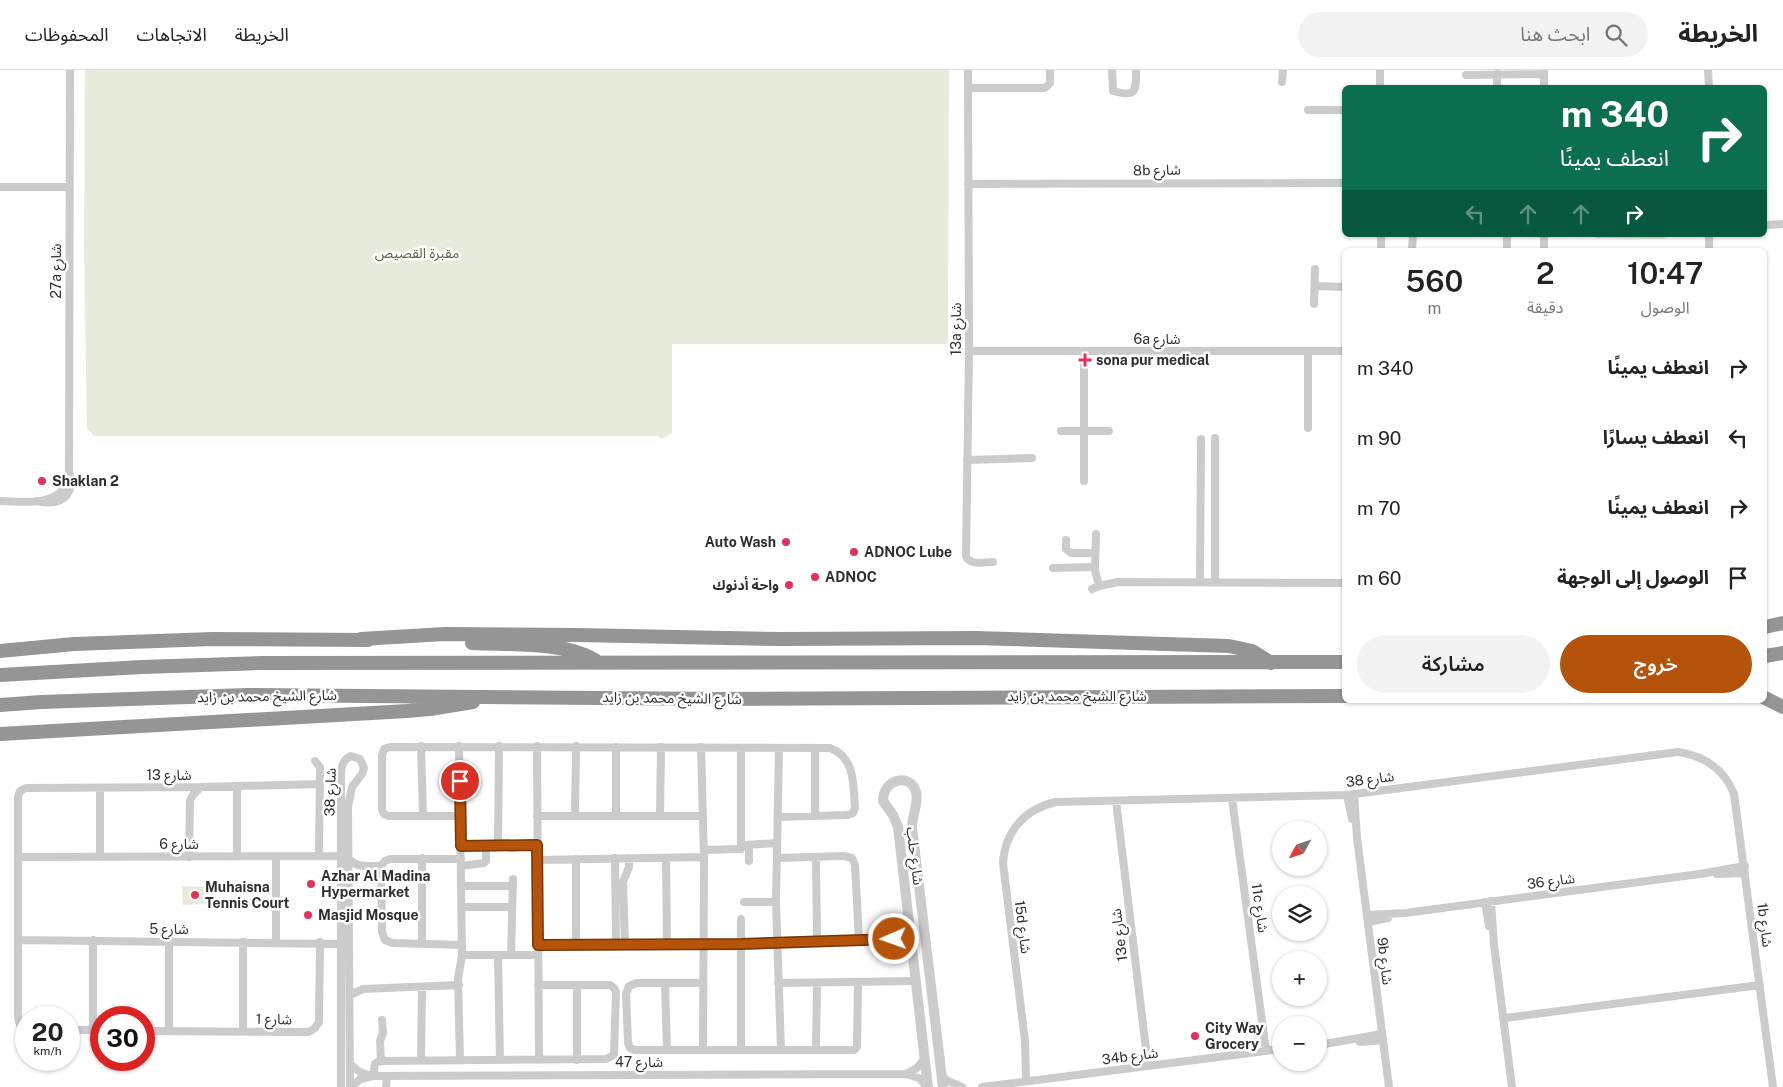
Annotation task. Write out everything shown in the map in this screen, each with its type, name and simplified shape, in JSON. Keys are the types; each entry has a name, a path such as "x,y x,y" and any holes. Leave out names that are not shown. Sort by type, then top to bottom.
{"highway":[{"path":"1767,627 1783,623"},
{"path":"361,639 467,634 781,639 993,638 1229,646 1252,651 1272,663"},
{"path":"0,642 74,644 239,639 361,639 464,642 560,648 580,653 598,662"},
{"path":"0,651 74,644"},
{"path":"1767,656 1783,653"},
{"path":"0,675 260,663 1342,662"},
{"name":"شارع الشيخ محمد بن زايد","path":"0,706 40,702 248,695 724,699 1342,696"},
{"path":"0,734 430,709 499,696"},
{"path":"1767,699 1783,707"}],"street":[{"name":"27a شارع","path":"0,501 54,503 64,498 71,484 69,471 70,70"},
{"name":"13a شارع","path":"968,70 966,558 972,563 994,562"},
{"path":"968,88 1045,88 1050,83 1050,70"},
{"path":"1112,70 1113,92 1130,93 1136,87 1136,70"},
{"path":"1282,82 1283,70"},
{"path":"1380,70 1380,85"},
{"path":"1708,70 1708,85"},
{"path":"1466,75 1544,72 1544,85"},
{"path":"1497,74 1497,85"},
{"path":"1308,110 1342,110"},
{"name":"8b شارع","path":"968,184 1342,183"},
{"path":"0,187 69,187"},
{"path":"1767,225 1783,224"},
{"path":"1314,304 1315,269"},
{"path":"1314,286 1342,287"},
{"name":"6a شارع","path":"968,351 1342,351"},
{"path":"1308,351 1308,428"},
{"path":"1084,352 1084,481"},
{"path":"1060,431 1108,431"},
{"path":"1215,438 1215,582"},
{"path":"1200,582 1201,439"},
{"path":"967,460 1032,458"},
{"path":"1096,534 1095,588 1118,582 1342,583"},
{"path":"1066,540 1066,549 1074,553 1095,553"},
{"path":"1074,553 1074,568"},
{"path":"1054,568 1095,567"},
{"path":"461,816 388,816 384,814 382,810 382,752 390,746 815,748 832,749 849,764 852,770 854,808 851,814 778,817"},
{"path":"421,746 422,816"},
{"path":"460,746 462,886 462,955 459,973 460,1060"},
{"path":"498,846 499,746"},
{"path":"537,746 538,1060"},
{"path":"575,816 576,746"},
{"path":"616,747 616,816"},
{"path":"660,816 661,747"},
{"path":"702,747 704,854 703,1050"},
{"path":"741,748 741,849"},
{"path":"779,748 776,902 781,1050"},
{"path":"815,748 815,816"},
{"name":"شارع 38","path":"1021,819 1041,806 1056,802 1350,795 1678,752 1700,757 1719,770"},
{"name":"شارع 38","path":"341,1087 341,942 345,857 348,800 352,787 364,768 363,762 358,757 351,756 345,759 342,764 345,857 349,872 351,1087"},
{"path":"316,761 320,768 319,856"},
{"path":"342,770 347,777 356,778 360,776"},
{"name":"1b شارع","path":"1719,770 1734,794 1773,1087"},
{"name":"شارع حلب","path":"928,1087 898,827 884,801 885,790 892,782 897,780 908,782 912,785 917,795 912,827 943,1087"},
{"name":"شارع 13","path":"18,857 18,797 20,791 26,788 179,788 320,784"},
{"path":"237,786 237,856"},
{"path":"189,806 193,795 202,787"},
{"path":"100,788 100,857"},
{"path":"179,788 186,796 189,806 189,857"},
{"name":"9b شارع","path":"1350,795 1389,1087"},
{"name":"11c شارع","path":"1232,799 1266,1051"},
{"name":"13e شارع","path":"1116,801 1148,1066"},
{"path":"537,816 703,816"},
{"name":"15d شارع","path":"1021,819 1008,839 1003,863 1029,1081"},
{"path":"538,860 666,858 741,849 749,845 778,844"},
{"path":"461,846 537,845"},
{"path":"749,845 749,861"},
{"path":"462,945 388,942 382,936 381,866 390,859 422,858 484,863 486,860 486,846"},
{"path":"777,858 848,856 854,861 859,940"},
{"path":"18,857 18,1006"},
{"name":"شارع 6","path":"18,857 345,857"},
{"path":"276,857 276,942"},
{"path":"345,857 360,866 381,866"},
{"path":"816,857 817,941"},
{"path":"422,858 422,944"},
{"path":"615,858 616,944"},
{"path":"625,944 623,882 629,867 629,858"},
{"path":"666,858 667,944"},
{"path":"576,859 576,944"},
{"path":"349,872 360,866"},
{"name":"شارع 36","path":"1367,918 1745,869"},
{"path":"462,886 513,883 511,955"},
{"path":"744,902 776,902"},
{"path":"1488,902 1512,1087"},
{"path":"462,908 512,906"},
{"path":"741,919 741,1050"},
{"path":"538,945 741,944 911,938"},
{"name":"شارع 5","path":"19,940 243,942 320,942 326,940 341,942"},
{"path":"93,940 96,1006"},
{"path":"169,941 169,1031"},
{"path":"243,942 243,1031"},
{"name":"شارع 1","path":"155,1031 309,1032 319,1022 320,942"},
{"path":"462,955 538,955"},
{"path":"498,955 500,1060"},
{"path":"350,982 356,987 363,989 459,985"},
{"path":"703,983 637,983 630,986 626,994 628,1043 630,1048 635,1050 816,1050 856,1048 858,982"},
{"path":"778,983 916,982"},
{"path":"665,983 667,1050"},
{"path":"816,1050 817,983"},
{"path":"373,1076 375,1064 381,1061 577,1060 606,1059 614,1055 616,992 614,988 610,985 538,985"},
{"path":"577,985 577,1060"},
{"path":"1504,1018 1760,985"},
{"path":"421,1060 422,987"},
{"path":"350,995 363,989"},
{"path":"381,1061 380,1039 383,1032 382,1020"},
{"path":"1327,1043 1383,1037"},
{"name":"34b شارع","path":"982,1087 1272,1050"},
{"path":"906,1074 917,1068 925,1058"},
{"name":"شارع 47","path":"350,1064 360,1072 373,1076"},
{"path":"906,1074 919,1078 928,1087"},
{"name":"شارع 47","path":"351,1087 360,1079 373,1076 906,1074"},
{"path":"386,1087 387,1076"},
{"path":"942,1076 962,1087"}],"green space":[{"name":"مقبرة القصيص","path":"85,70 949,70 948,344 672,344 672,433 662,439 658,436 94,436 87,428 84,246"},
{"path":"1595,237 1666,237 1664,239"},
{"name":"Muhaisna Tennis Court","path":"182,886 208,887 209,904 183,905"}],"place":[{"name":"sona pur medical","path":"1085,360"},
{"name":"Shaklan 2","path":"42,481"},
{"name":"Auto Wash","path":"786,542"},
{"name":"ADNOC Lube","path":"854,552"},
{"name":"ADNOC","path":"815,577"},
{"name":"واحة أدنوك","path":"789,585"},
{"name":"Azhar Al Madina Hypermarket","path":"311,884"},
{"name":"Muhaisna Tennis Court","path":"195,895"},
{"name":"Masjid Mosque","path":"308,915"},
{"name":"City Way Grocery","path":"1195,1036"}],"route":[{"path":"460,781 461,846 537,845 538,945 741,944 894,939"}]}
